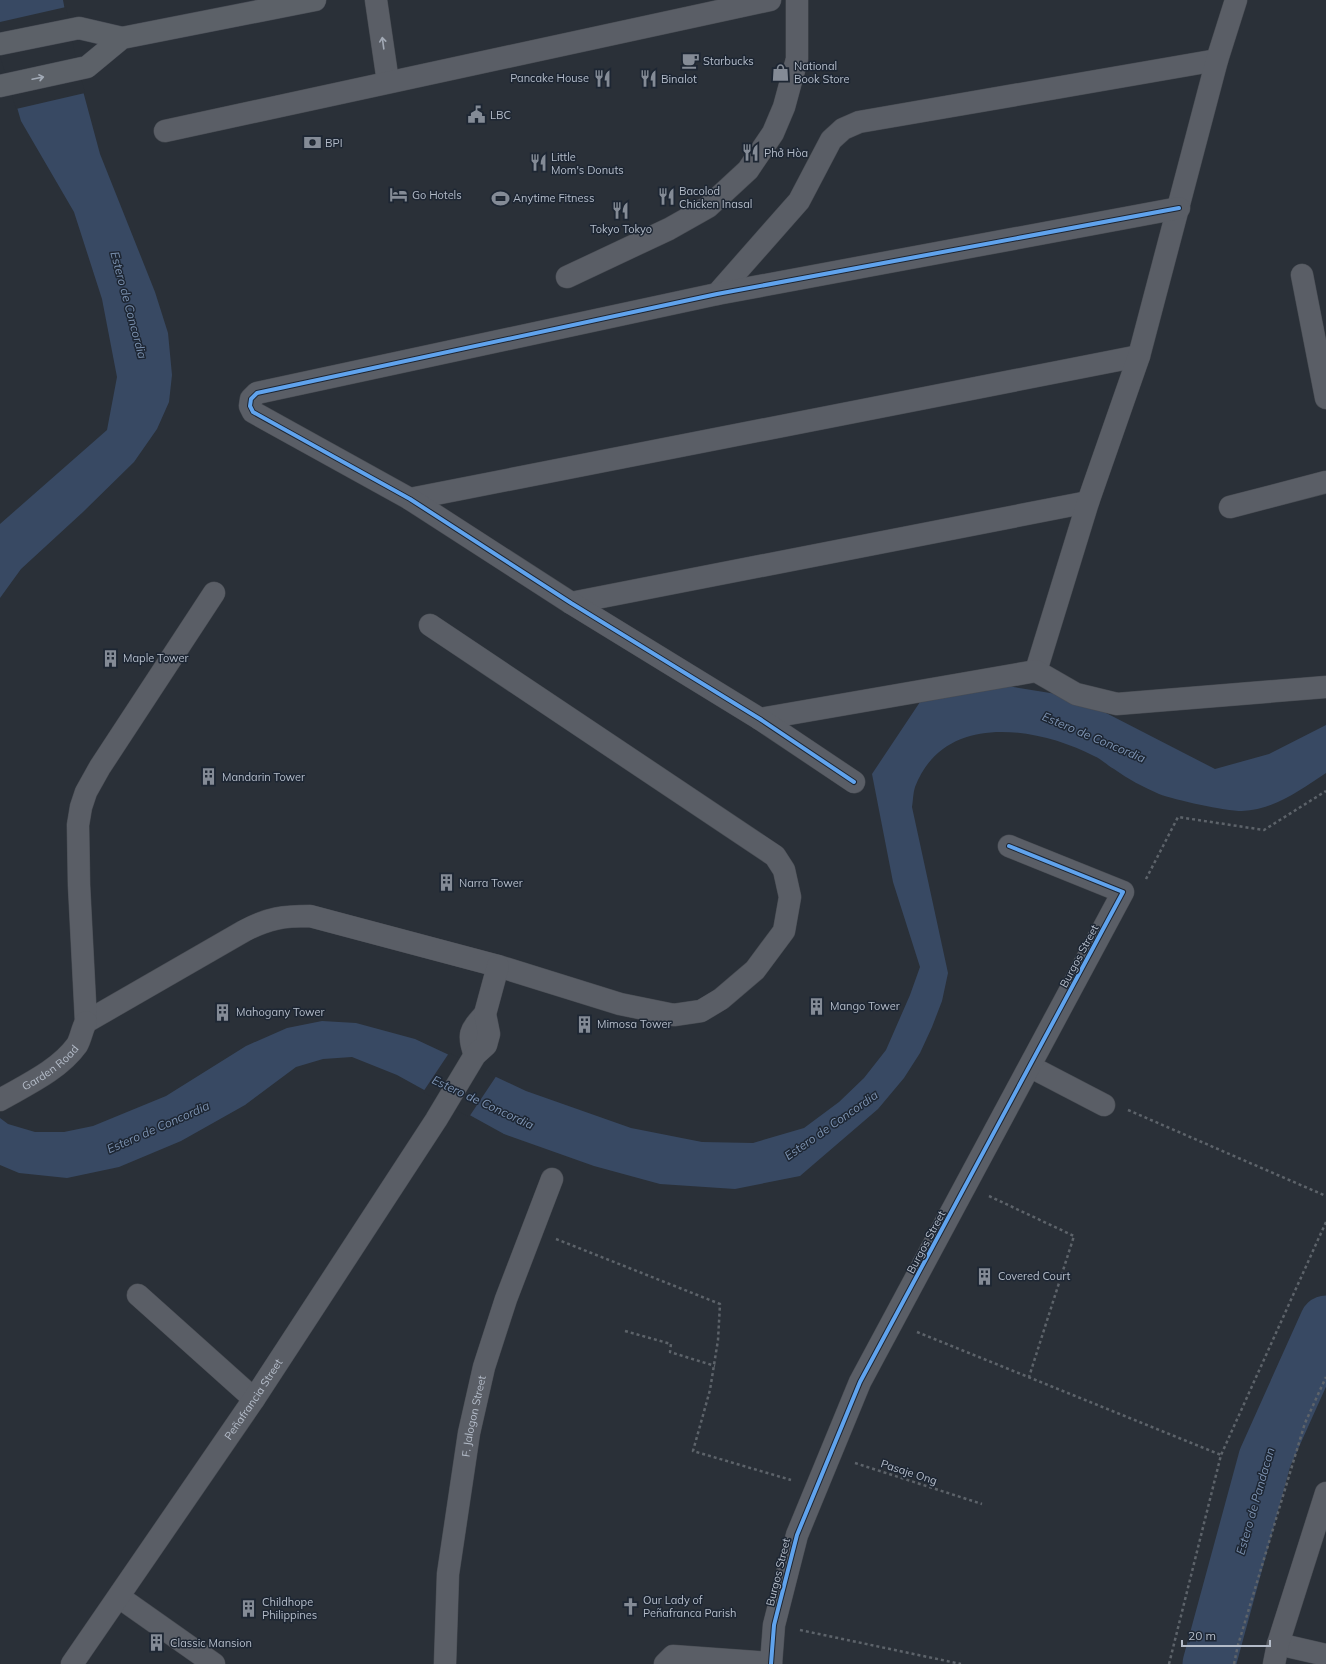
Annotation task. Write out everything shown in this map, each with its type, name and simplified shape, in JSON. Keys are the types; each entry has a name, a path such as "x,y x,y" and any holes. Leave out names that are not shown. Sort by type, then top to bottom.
{"main road":[{"path":"0,44 79,28 122,38 315,0"},
{"path":"0,86 88,67 122,38"}],"street":[{"path":"376,0 388,82"},
{"path":"165,131 770,0"},
{"path":"567,277 669,229 708,207 748,170 772,133 784,107 797,59 798,0"},
{"path":"1036,671 1088,502 1139,356 1217,60 1236,0"},
{"path":"717,294 798,201 831,140 843,129 859,122 1217,60"},
{"path":"854,782 760,719 571,603 410,499 253,412 250,406 252,399 257,393 717,294 1179,208"},
{"path":"1302,275 1321,351 1326,398"},
{"path":"410,499 1139,356"},
{"path":"1230,507 1326,482"},
{"path":"571,603 1088,502"},
{"path":"211,597 100,767 86,792 81,807 78,825 79,885 86,1022 244,931 263,922 285,916 310,916 498,966 620,1004 674,1015 701,1011 721,999 755,970 784,931 790,897 784,870 775,856 430,625"},
{"path":"760,719 1036,671 1076,694 1117,704 1326,687"},
{"path":"1009,846 1123,892"},
{"name":"Burgos Street","path":"771,1664 774,1625 797,1535 860,1382 1031,1067 1123,892"},
{"name":"Peñafrancia Street","path":"72,1664 254,1399 475,1058 486,1045 489,1034 485,1014 498,966"},
{"name":"Garden Road","path":"2,1099 24,1088 68,1055 78,1043 86,1022"},
{"path":"1031,1067 1104,1105"},
{"name":"F. Jalogon Street","path":"445,1664 448,1574 469,1433 484,1367 506,1299 552,1179"},
{"path":"138,1295 254,1399"},
{"path":"1326,1493 1320,1529 1276,1654 1326,1654"},
{"path":"119,1597 214,1664"},
{"path":"665,1664 673,1656 771,1664"}],"path":[{"path":"1123,892 1147,879 1178,817 1264,830 1326,791"},
{"path":"1104,1105 1126,1109 1326,1196"},
{"path":"967,1185 1074,1236 1029,1377"},
{"path":"1169,1664 1221,1455 1326,1222"},
{"path":"532,1229 720,1304 715,1366 705,1412 693,1450 817,1487"},
{"path":"893,1322 1221,1455"},
{"path":"625,1331 671,1344 670,1352 715,1366"},
{"path":"1234,1664 1238,1645 1305,1423 1326,1378"},
{"path":"774,1625 961,1664"}],"water":[{"name":"Estero de Concordia","path":"0,0 63,0 73,54 100,154 155,292 168,333 172,375 169,402 157,429 134,462 83,512 21,569 0,598 0,524 107,430 117,377 102,299 74,212 21,121 0,49"},
{"name":"Estero de Concordia","path":"989,683 1075,697 1215,769 1269,754 1326,725 1326,773 1276,803 1254,810 1234,811 1200,805 1159,794 1141,786 1119,773 1097,757 1071,746 1046,738 1020,733 994,732 969,736 947,746 929,763 915,787 912,807 948,973 942,1001 920,1053 904,1078 878,1109 800,1176 735,1189 660,1184 594,1166 504,1134 397,1075 352,1057 323,1059 296,1067 245,1105 181,1141 119,1167 67,1178 19,1173 0,1165 0,1118 8,1124 35,1132 64,1132 93,1126 166,1096 246,1046 287,1028 322,1021 356,1023 415,1039 526,1091 631,1128 702,1142 753,1143 804,1128 839,1102 864,1078 886,1050 910,995 920,967 893,882 872,774 926,693"}],"pier":[{"path":"66,7 75,54 85,93 16,109 0,56 0,22"},
{"path":"449,1053 497,1075 469,1117 423,1092"}],"waterway":[{"name":"Estero de Pandacan","path":"1209,1664 1265,1458 1326,1322"}],"cycle path":[{"path":"854,782 760,719 571,603 410,499 253,412 250,406 251,399 257,393 717,294 1179,208"},
{"path":"771,1664 774,1625 797,1535 860,1382 1123,892 1009,846"}],"place":[{"name":"Starbucks","path":"690,61"},
{"name":"National Book Store","path":"781,72"},
{"name":"Pancake House","path":"602,78"},
{"name":"Binalot","path":"648,79"},
{"name":"LBC","path":"477,115"},
{"name":"BPI","path":"312,143"},
{"name":"Phở Hòa","path":"751,153"},
{"name":"Little Mom's Donuts","path":"538,163"},
{"name":"Go Hotels","path":"399,195"},
{"name":"Bacolod Chicken Inasal","path":"666,197"},
{"name":"Anytime Fitness","path":"500,198"},
{"name":"Tokyo Tokyo","path":"621,211"},
{"name":"Maple Tower","path":"110,658"},
{"name":"Mandarin Tower","path":"209,777"},
{"name":"Narra Tower","path":"446,883"},
{"name":"Mango Tower","path":"817,1006"},
{"name":"Mahogany Tower","path":"223,1012"},
{"name":"Mimosa Tower","path":"584,1024"},
{"name":"Covered Court","path":"985,1276"},
{"name":"Our Lady of Peñafranca Parish","path":"630,1606"},
{"name":"Childhope Philippines","path":"249,1608"},
{"name":"Classic Mansion","path":"157,1643"}]}
